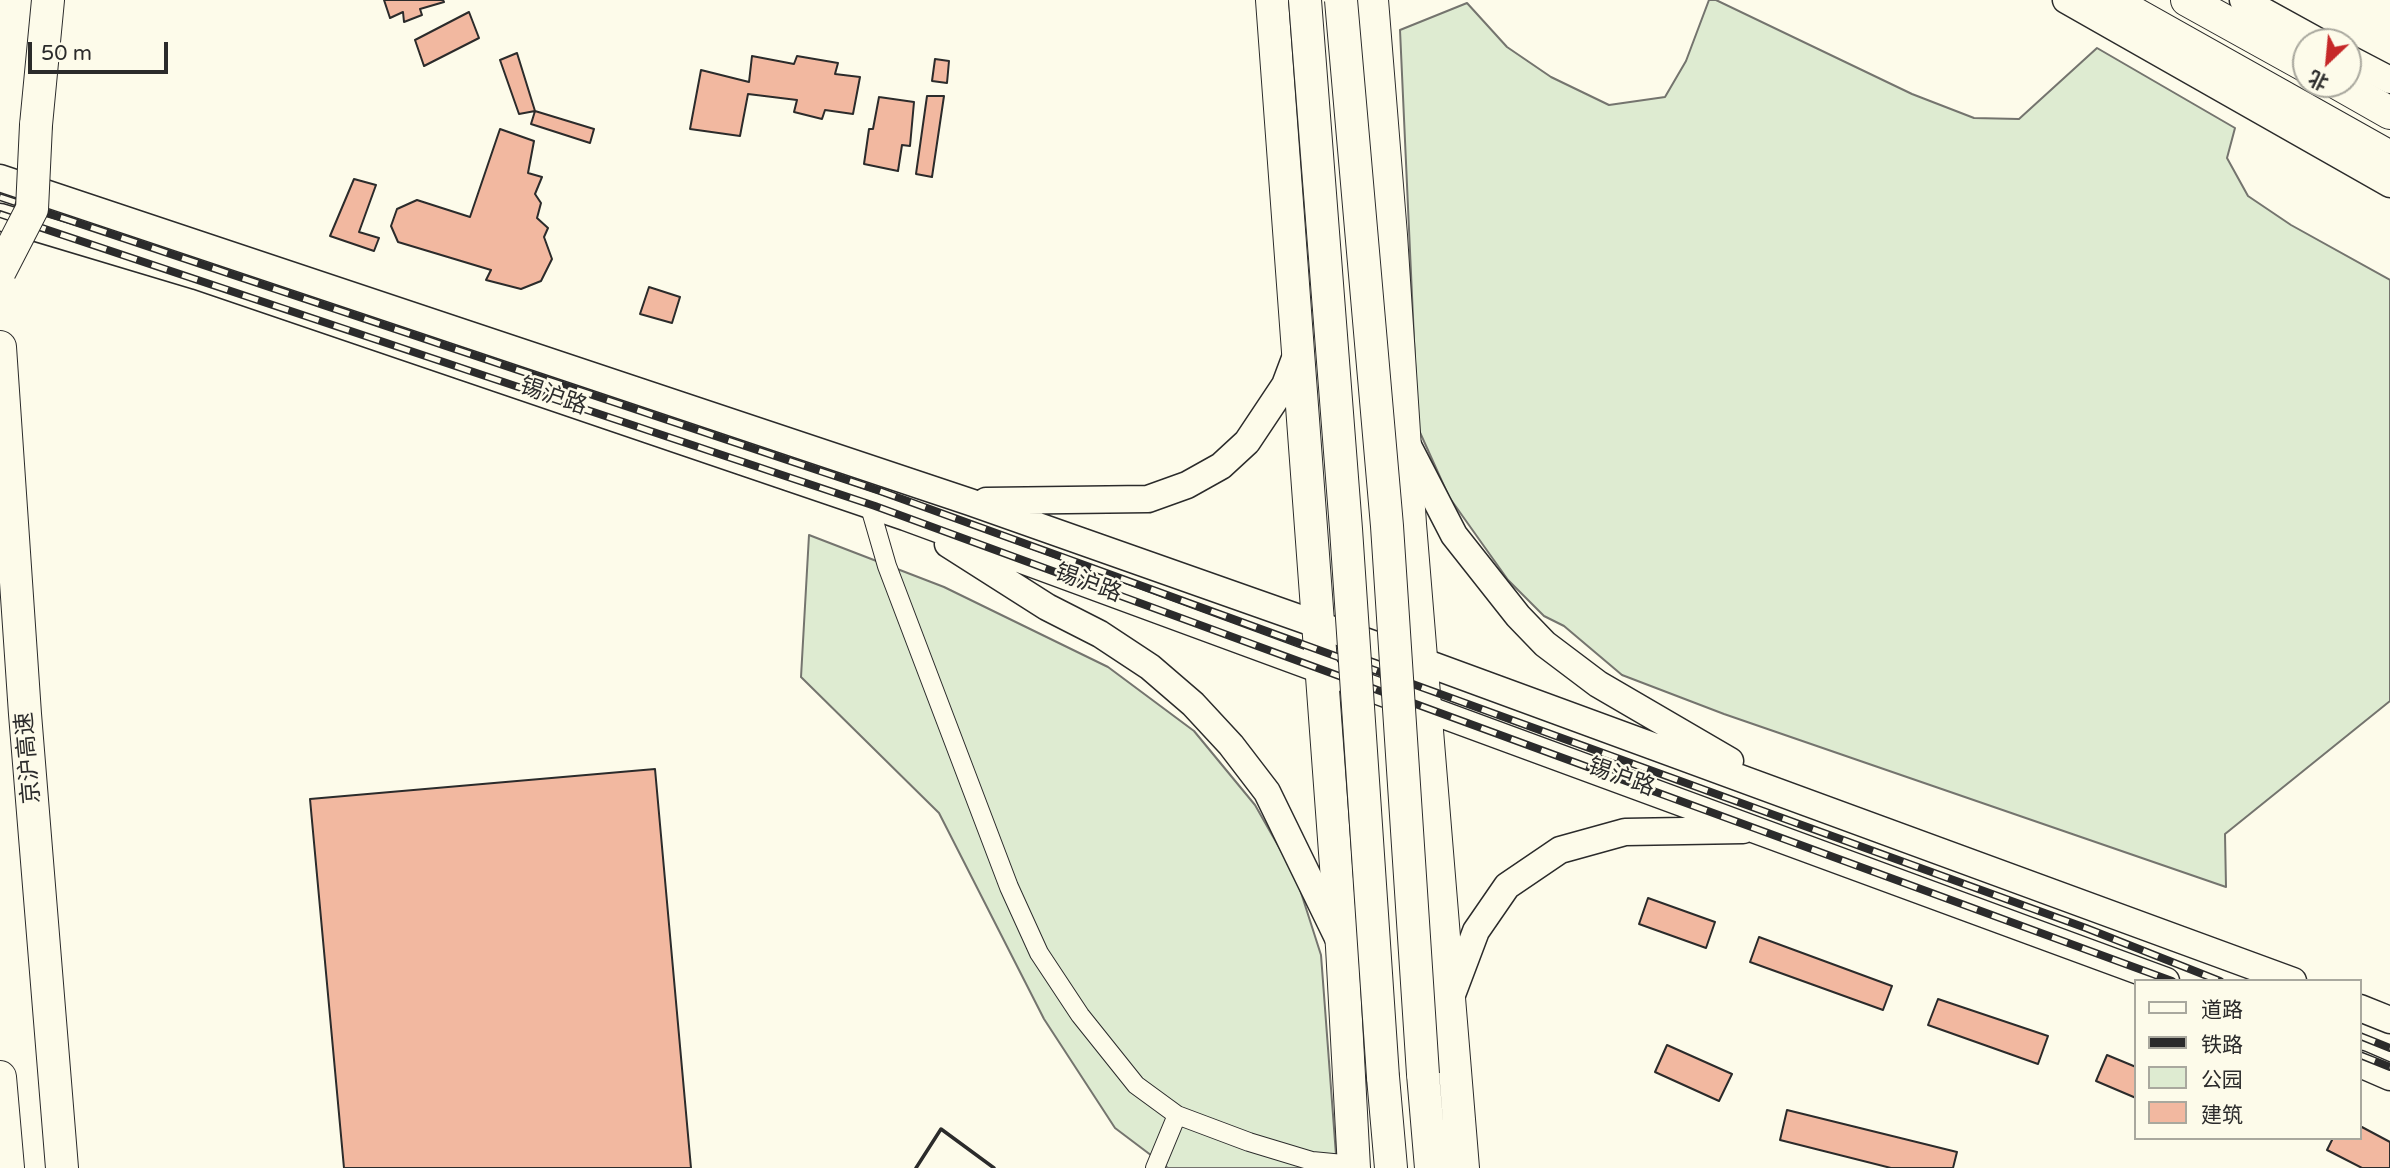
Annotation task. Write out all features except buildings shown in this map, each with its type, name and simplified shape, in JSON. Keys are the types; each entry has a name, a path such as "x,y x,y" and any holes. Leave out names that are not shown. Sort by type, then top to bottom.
{"highway":[{"path":"0,271 32,209 36,125 48,0"},
{"path":"1272,0 1342,947 1354,1167"},
{"path":"1305,0 1348,542 1391,1168"},
{"path":"1341,0 1387,526 1431,1168"},
{"path":"1372,0 1421,661 1463,1168"},
{"path":"2105,0 2233,82 2326,134 2390,157"},
{"path":"2187,0 2262,26 2292,53"},
{"path":"2362,86 2390,113"},
{"name":"京沪高速","path":"0,348 25,714 62,1168"},
{"path":"0,1077 8,1168"}],"main road":[{"path":"2066,0 2233,82"},
{"path":"2243,0 2262,26 2292,34"},
{"path":"2362,76 2390,80"},
{"path":"2326,134 2390,184"},
{"name":"锡沪路","path":"0,177 970,502 1782,792"},
{"name":"锡沪路","path":"0,217 197,276 869,504 1760,829 2161,979"},
{"path":"970,502 1071,499 1111,502 1148,499 1187,485 1221,466 1247,442 1285,385 1298,351"},
{"path":"1404,439 1454,535 1518,616 1545,644 1598,684 1782,792 2289,979"},
{"path":"905,517 1047,607 1100,634 1150,667 1194,704 1231,745 1267,792 1342,947"},
{"path":"1448,1005 1476,931 1507,886 1560,850 1625,832 1760,829"},
{"path":"2362,1009 2390,1020"},
{"path":"2362,1065 2390,1077"}],"street":[{"path":"869,504 887,566 1009,887 1040,953 1080,1014 1136,1085 1177,1115 1249,1142 1312,1161 1354,1167"},
{"path":"1155,1168 1177,1115"}],"green space":[{"path":"1709,0 1716,0 1912,94 1974,118 2019,119 2097,48 2235,128 2227,158 2248,196 2291,225 2390,280 2390,701 2225,834 2226,887 1724,714 1622,675 1564,626 1544,616 1508,580 1449,497 1418,428 1400,30 1467,3 1507,47 1551,77 1609,105 1665,97 1686,61"},
{"path":"809,535 944,587 1108,667 1194,731 1255,805 1296,877 1321,955 1337,1168 1168,1168 1115,1128 1044,1019 939,813 801,677"}],"railway":[{"path":"0,197 880,491 2086,928 2215,979"},
{"path":"0,214 875,506 2167,979"},
{"path":"2362,1037 2390,1048"},
{"path":"2362,1056 2390,1067"}],"wall":[{"path":"916,1168 941,1129 994,1168"}]}
